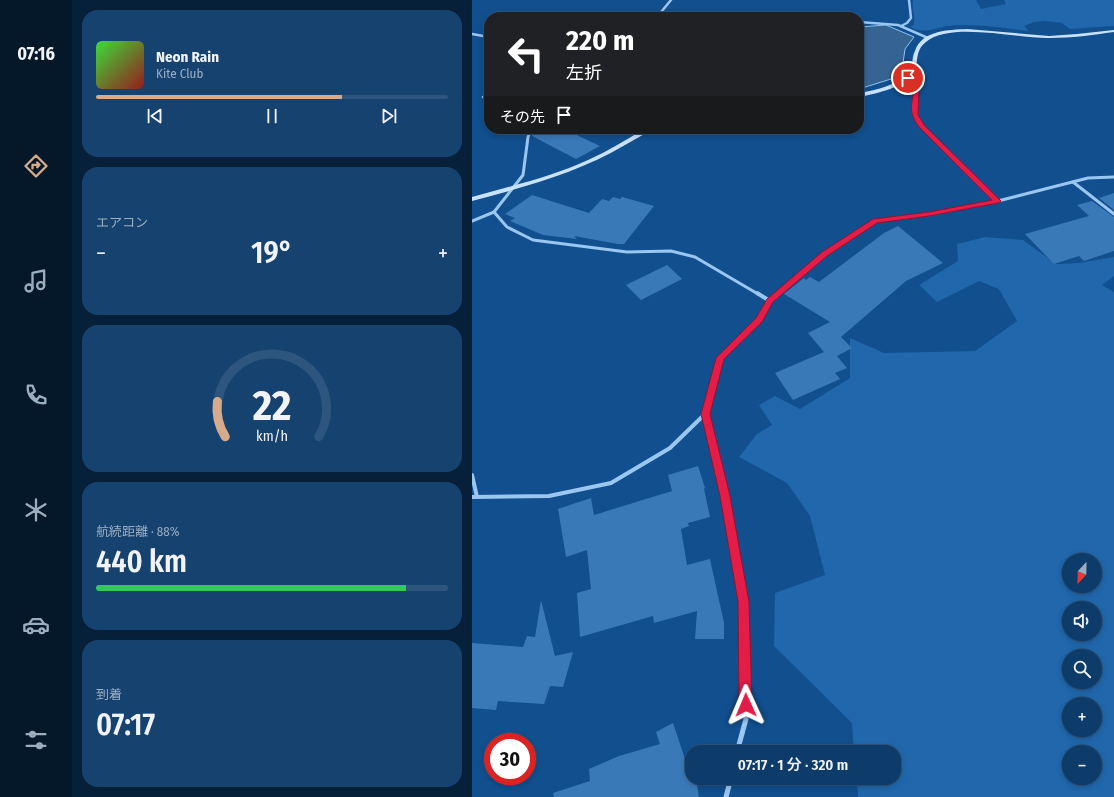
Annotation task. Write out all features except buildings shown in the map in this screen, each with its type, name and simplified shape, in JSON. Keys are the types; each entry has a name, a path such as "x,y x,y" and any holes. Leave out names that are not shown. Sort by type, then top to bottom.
{"street":[{"path":"661,12 670,0"},
{"path":"901,26 907,23 911,18 909,0"},
{"path":"864,22 901,26 928,38"},
{"path":"864,94 889,88 908,78 914,73 914,53 928,38 945,32 964,31 1039,37 1062,37 1114,31"},
{"path":"472,34 484,37"},
{"path":"908,78 914,81 916,88 915,115 922,127 998,201"},
{"path":"472,221 494,212 523,175 530,134"},
{"path":"472,199 589,162 639,134"},
{"path":"740,745 746,719 744,602 725,496 705,414 720,358 759,320 770,300 825,254 875,221 929,214 998,201 1088,178 1114,177"},
{"path":"1073,182 1114,214"},
{"path":"494,212 507,227 533,240 627,252 671,251 695,256 770,300"},
{"path":"472,475 474,497 549,496 611,483 670,448 705,414"},
{"path":"726,797 729,785"}],"shaded area":[{"path":"913,0 976,0 981,9 1006,4 1004,0 1114,0 1114,26 1070,29 1062,23 1045,21 1034,22 1024,26 1029,31 968,25 918,30 909,26 913,26 914,22"},
{"path":"886,25 914,37 905,49 902,70 891,79 864,87 864,27"},
{"path":"985,237 1023,240 1056,264 1079,263 1114,257 1114,276 1102,285 1114,292 1114,797 858,797 857,785 901,785 901,745 854,745 852,723 774,646 775,593 825,575 810,516 787,483 739,457 757,434 772,425 759,405 775,396 800,409 850,378 850,338 884,353 975,351 1017,321 999,289 979,281 937,302 919,285 958,261 957,244"}],"route":[{"path":"746,705 744,602 725,496 705,414 720,358 759,320 770,300 825,254 875,221 929,214 998,201 922,127 915,115 916,88 914,81 908,78"}]}
